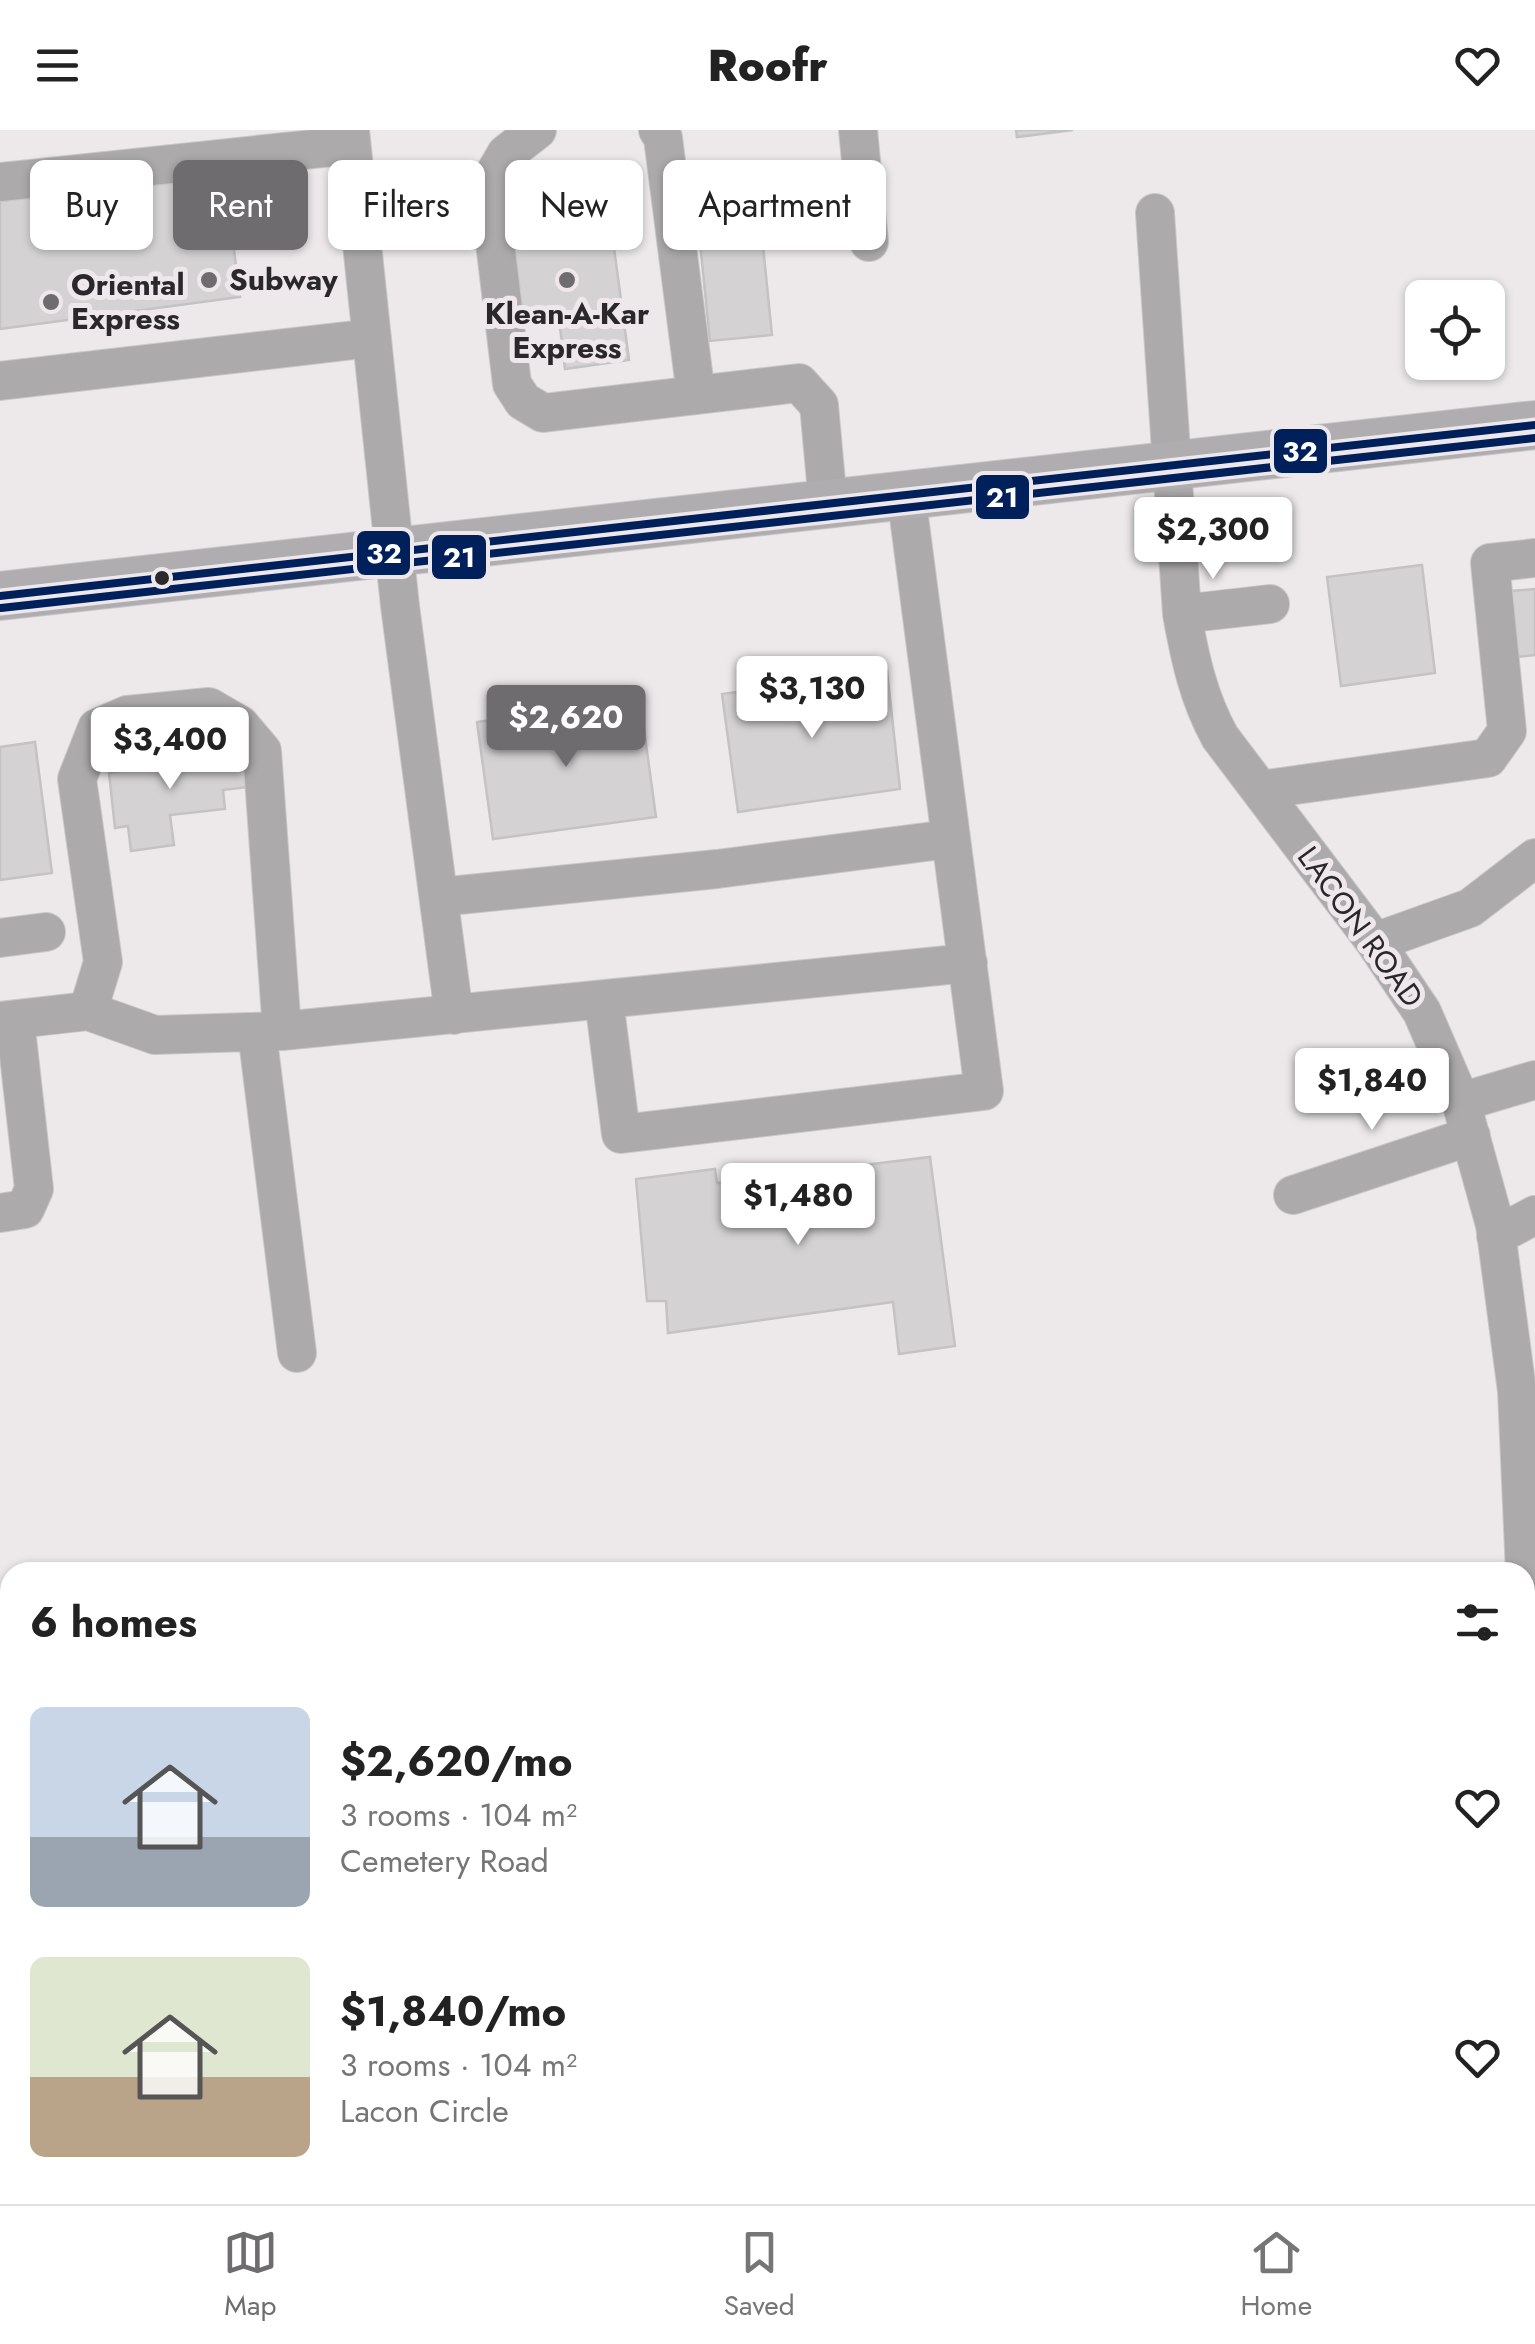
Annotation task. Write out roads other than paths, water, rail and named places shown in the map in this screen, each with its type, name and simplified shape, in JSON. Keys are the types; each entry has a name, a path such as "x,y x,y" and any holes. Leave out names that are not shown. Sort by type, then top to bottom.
{"main road":[{"path":"0,596 1535,425"}],"street":[{"path":"537,130 506,154 488,185 512,384 522,401 543,413 800,383 819,405 828,504"},
{"path":"658,130 663,138 696,395"},
{"path":"858,130 861,160"},
{"path":"0,182 350,137"},
{"path":"485,213 492,212"},
{"name":"LACON ROAD","path":"1154,213 1182,614 1192,669 1205,710 1220,736 1375,942 1422,1012 1466,1119 1496,1236 1517,1391 1525,1562"},
{"path":"362,250 395,553 454,1015"},
{"path":"0,381 372,338"},
{"path":"604,1000 622,1134 984,1091 906,494"},
{"path":"1260,790 1488,758 1507,731 1490,563 1535,558"},
{"path":"1182,614 1270,604"},
{"path":"88,1011 103,962 77,779 96,728 127,715 209,707 240,725 262,750 269,1032 296,1353"},
{"path":"439,897 717,869 949,839"},
{"path":"1375,942 1470,908 1535,858"},
{"path":"0,938 46,932"},
{"path":"0,1213 24,1209 34,1189 8,1020 88,1011 155,1035 269,1032 968,963"},
{"path":"1294,1195 1466,1119 1535,1080"},
{"path":"1496,1236 1535,1215"}],"place":[{"name":"Subway","path":"209,280"},
{"name":"Klean-A-Kar Express","path":"567,280"},
{"name":"Oriental Express","path":"51,302"}]}
